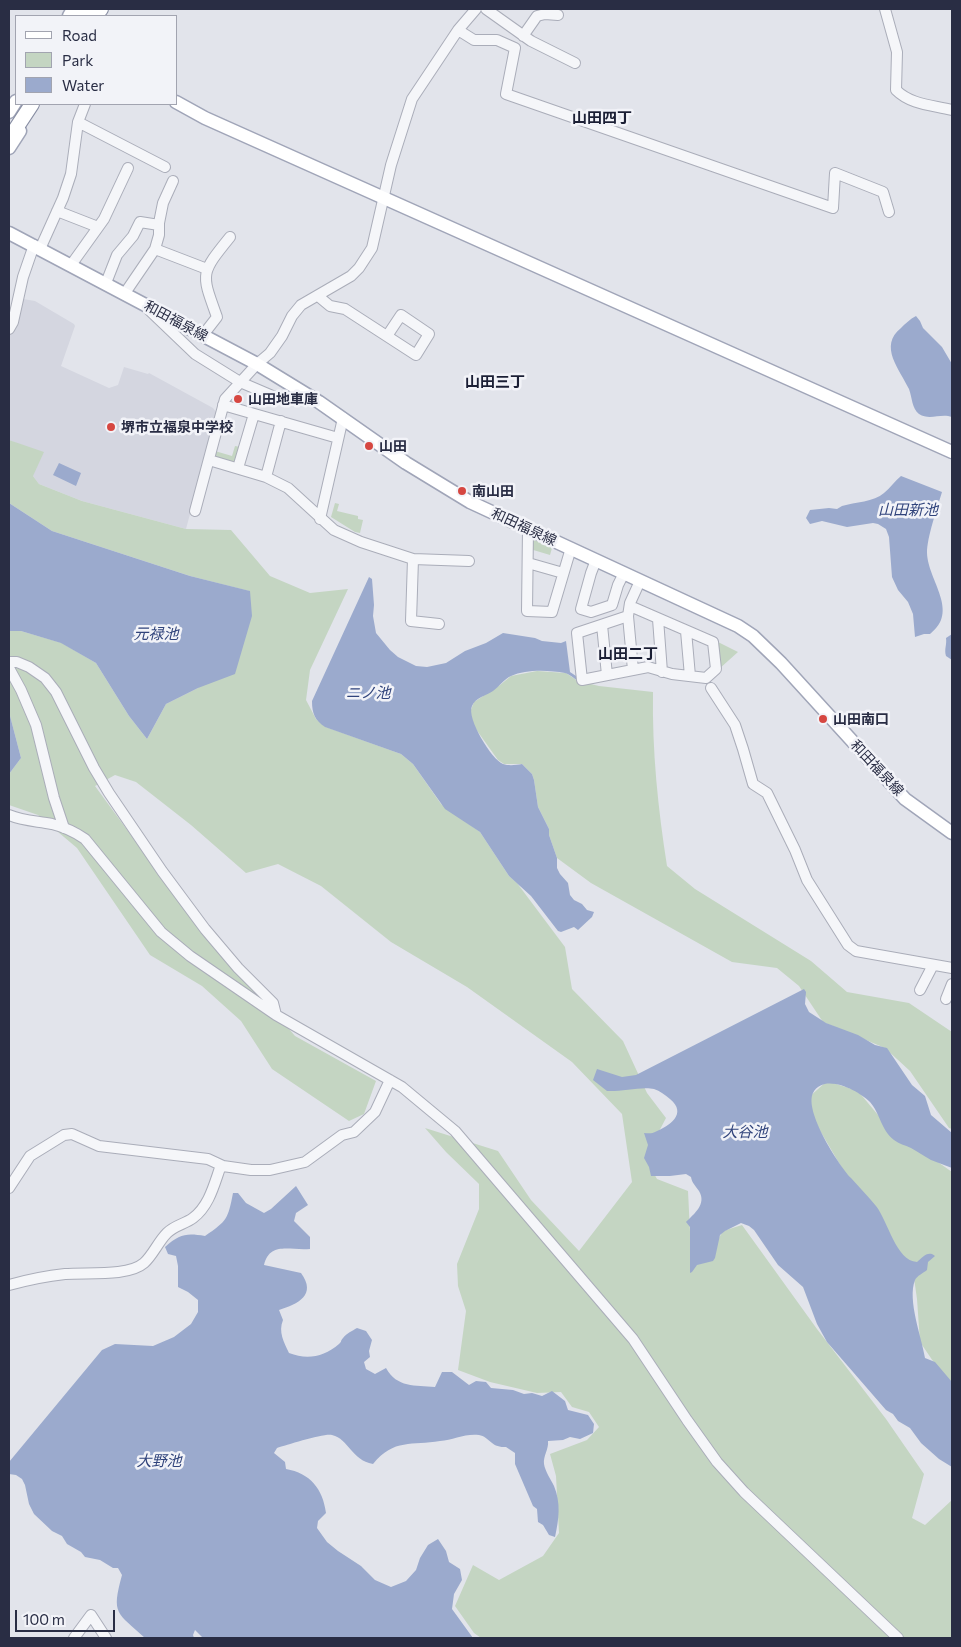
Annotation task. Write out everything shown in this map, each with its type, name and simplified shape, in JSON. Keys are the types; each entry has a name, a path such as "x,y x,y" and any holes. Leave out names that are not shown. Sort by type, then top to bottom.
{"highway":[{"path":"9,122 20,105"},
{"path":"9,139 31,105"}],"main road":[{"path":"178,103 205,118 952,452"},
{"path":"9,148 37,105"},
{"name":"和田福泉線","path":"9,233 257,364 343,418 406,463 470,502 738,626 752,636 781,663 905,799 952,833"}],"street":[{"path":"195,511 225,399 257,364 270,353 282,336 292,316 301,305 351,276 359,268 372,248 378,217 385,198 391,165 412,99 458,30 476,9"},
{"path":"884,9 897,52 896,90 903,97 919,103 952,110"},
{"path":"493,11 523,36 575,63"},
{"path":"523,36 537,16 545,14 558,15"},
{"path":"458,30 474,40 497,40 515,48 506,94 833,208 835,173 883,192 888,212"},
{"path":"9,329 14,322 23,277 63,198 71,174 78,122 85,105"},
{"path":"78,122 165,167"},
{"path":"71,265 104,219 128,168"},
{"path":"125,293 155,249 159,235 162,203 174,181"},
{"path":"57,211 98,227"},
{"path":"106,283 117,256 140,222 159,225"},
{"path":"203,335 217,317 206,285 207,270 210,261 230,237"},
{"path":"155,249 207,270"},
{"path":"318,296 330,306 345,308 387,336"},
{"path":"141,302 195,354 240,382 275,398 308,396"},
{"path":"223,406 338,438"},
{"path":"238,468 254,414"},
{"path":"320,518 343,418"},
{"path":"266,477 281,421"},
{"path":"209,460 266,477 288,488 334,530 361,542 413,559 469,561"},
{"path":"528,529 527,611 552,612 571,548"},
{"path":"413,559 411,621 439,624"},
{"path":"596,560 581,609 591,612 612,604 624,573"},
{"path":"528,564 563,573"},
{"path":"633,670 629,611 640,581"},
{"path":"629,611 658,619 713,642 716,670 706,678 672,674 648,667 582,680 577,633 602,625 629,611"},
{"path":"658,619 662,672"},
{"path":"602,625 607,675"},
{"path":"686,631 690,676"},
{"path":"9,662 17,662 29,667 45,678 56,692 94,768 162,871 205,929 238,968 273,1002 276,1014"},
{"path":"9,668 36,725 54,798 64,828"},
{"path":"711,688 735,725 753,784 767,793 795,850 807,880 848,945 856,951 952,968"},
{"path":"9,815 17,819 54,824 73,831 85,839 161,932 190,956 276,1014 390,1080 455,1131 633,1339 717,1462 840,1585 898,1638"},
{"path":"920,990 933,965"},
{"path":"946,999 952,984"},
{"path":"9,1188 30,1156 64,1134 72,1134 100,1146 208,1159 223,1166 251,1170 270,1170 305,1162 342,1135 354,1132 375,1112 390,1080"},
{"path":"9,1285 65,1274 96,1274 131,1270 143,1264 166,1233 192,1219 202,1211 220,1168 223,1166"},
{"path":"74,1638 91,1616 106,1638"}],"shaded area":[{"name":"堺市立福泉中学校","path":"23,299 35,301 74,324 75,326 61,366 109,388 118,385 124,367 149,373 213,408 217,413 186,529 82,501 39,484 33,476 18,444 9,440 9,336 16,326"}],"green space":[{"path":"9,440 44,452 33,476 39,484 82,501 186,529 231,530 270,576 310,593 348,589 310,670 306,700 316,719 326,727 401,754 413,764 441,804 480,832 509,876 517,883 565,947 572,989 623,1041 647,1093 666,1118 645,1158 657,1179 688,1191 691,1252 708,1256 723,1231 742,1225 817,1329 886,1419 924,1474 912,1518 925,1525 952,1500 952,1638 481,1638 474,1633 455,1606 473,1565 499,1580 543,1556 559,1533 556,1476 550,1454 587,1440 599,1427 589,1412 572,1407 561,1392 537,1393 490,1382 458,1370 466,1311 458,1286 457,1264 479,1209 479,1184 446,1152 425,1128 498,1151 531,1200 579,1251 632,1182 622,1114 572,1062 467,987 391,942 321,886 278,864 246,873 191,825 136,782 115,775 95,786 171,890 295,1036 376,1081 364,1114 349,1121 272,1069 241,1021 202,986 150,955 77,848 38,815 9,805 9,774 21,758 9,712 9,631 21,631 62,643 96,663 129,716 147,739 166,704 198,688 249,591 190,576 52,531 9,503"},
{"path":"235,446 240,447 235,463 214,456 215,451 232,456"},
{"path":"335,503 339,504 337,511 358,516 358,519 363,520 360,533 355,532 331,517"},
{"path":"530,537 552,548 550,555 530,549"},
{"path":"716,641 738,652 719,669"},
{"path":"537,671 566,673 578,681 599,686 653,692 656,779 667,866 695,889 811,961 847,992 909,1003 952,1032 952,1129 949,1128 910,1071 885,1048 823,1022 799,986 777,968 732,962 591,883 557,858 549,835 549,829 538,807 532,774 522,764 504,764 498,760 473,725 470,712 474,702 511,676"},
{"path":"827,1081 858,1091 888,1127 952,1172 952,1387 920,1342 912,1264 887,1245 815,1122 808,1098"}],"water":[{"path":"916,316 923,328 942,347 952,364 952,417 927,417 917,412 909,389 893,358 891,342 894,335"},
{"path":"59,463 81,473 76,486 53,475"},
{"name":"山田新池","path":"901,476 942,492 930,531 927,553 940,595 942,616 939,625 930,634 915,637 913,614 908,602 898,590 892,577 889,537 886,529 873,523 847,527 822,521 810,524 806,518 810,510 837,509 880,496"},
{"name":"元禄池","path":"9,503 52,531 190,576 250,591 252,616 235,674 198,688 166,704 147,739 129,716 96,663 61,643 21,631 9,631"},
{"name":"ニノ池","path":"369,577 372,579 373,616 376,633 398,657 416,666 427,667 446,663 465,651 486,643 503,633 535,638 542,641 561,643 566,641 570,672 579,678 578,681 568,674 559,672 538,671 517,674 509,677 493,691 476,701 472,706 471,712 476,729 498,761 508,765 522,764 532,774 538,807 549,829 549,835 557,858 557,868 568,883 570,895 574,900 582,904 587,910 594,912 592,917 578,930 574,927 561,932 558,931 531,896 509,876 480,832 445,809 413,764 401,754 325,727 315,716 312,701"},
{"path":"952,634 952,660 946,656 945,651 946,638"},
{"path":"9,712 21,758 9,774"},
{"name":"大谷池","path":"804,989 806,992 805,1004 809,1012 826,1023 858,1035 875,1045 887,1048 912,1085 925,1096 931,1115 952,1133 952,1168 931,1160 894,1140 886,1131 870,1102 858,1093 842,1085 825,1084 818,1087 813,1093 813,1112 831,1150 845,1171 876,1206 903,1255 917,1262 928,1254 935,1256 928,1262 927,1270 915,1280 913,1298 925,1358 935,1362 952,1382 952,1467 939,1459 921,1443 910,1428 898,1421 893,1414 886,1410 827,1342 817,1324 803,1287 778,1265 754,1230 749,1226 741,1223 725,1231 720,1235 713,1261 697,1265 690,1273 690,1227 686,1222 693,1216 701,1204 699,1191 691,1177 686,1174 651,1176 644,1158 648,1145 644,1133 654,1133 671,1123 677,1114 675,1104 654,1089 607,1091 593,1080 597,1069 622,1077 636,1075"},
{"name":"大野池","path":"296,1186 308,1205 296,1213 294,1221 310,1237 310,1249 276,1250 267,1258 264,1265 301,1273 307,1287 303,1298 293,1305 279,1310 283,1320 282,1337 289,1353 309,1357 327,1352 357,1328 366,1331 372,1340 369,1351 370,1357 364,1362 366,1369 375,1374 386,1368 395,1379 401,1382 435,1387 442,1372 452,1372 469,1385 476,1381 486,1382 491,1388 542,1396 552,1391 565,1401 568,1410 588,1415 594,1424 593,1433 580,1439 570,1437 563,1440 548,1441 544,1464 554,1486 558,1505 555,1537 549,1535 543,1525 538,1522 537,1509 533,1506 515,1464 515,1453 506,1447 497,1446 483,1436 469,1435 396,1447 388,1450 373,1464 360,1458 338,1437 332,1435 314,1437 277,1448 274,1453 285,1462 286,1469 302,1474 318,1490 326,1513 318,1521 317,1528 327,1542 361,1566 375,1580 391,1587 406,1581 416,1570 420,1558 428,1545 438,1539 446,1551 449,1562 460,1569 462,1580 454,1594 452,1609 473,1638 203,1638 195,1630 194,1638 145,1638 119,1612 117,1598 122,1575 118,1568 113,1568 100,1560 85,1557 81,1552 67,1544 62,1536 52,1531 34,1514 22,1479 16,1475 9,1474 9,1462 102,1350 115,1344 153,1346 174,1337 191,1324 198,1312 198,1300 178,1287 176,1256 168,1254 165,1247 179,1237 188,1235 205,1236 218,1227 228,1214 233,1193 238,1193 246,1203 264,1213"}],"place":[{"name":"山田地車庫","path":"238,399"},
{"name":"堺市立福泉中学校","path":"111,427"},
{"name":"山田","path":"369,446"},
{"name":"南山田","path":"462,491"},
{"name":"山田南口","path":"823,719"}],"district":[{"name":"山田四丁","path":"602,118"},
{"name":"山田三丁","path":"495,382"},
{"name":"山田二丁","path":"628,654"}]}
